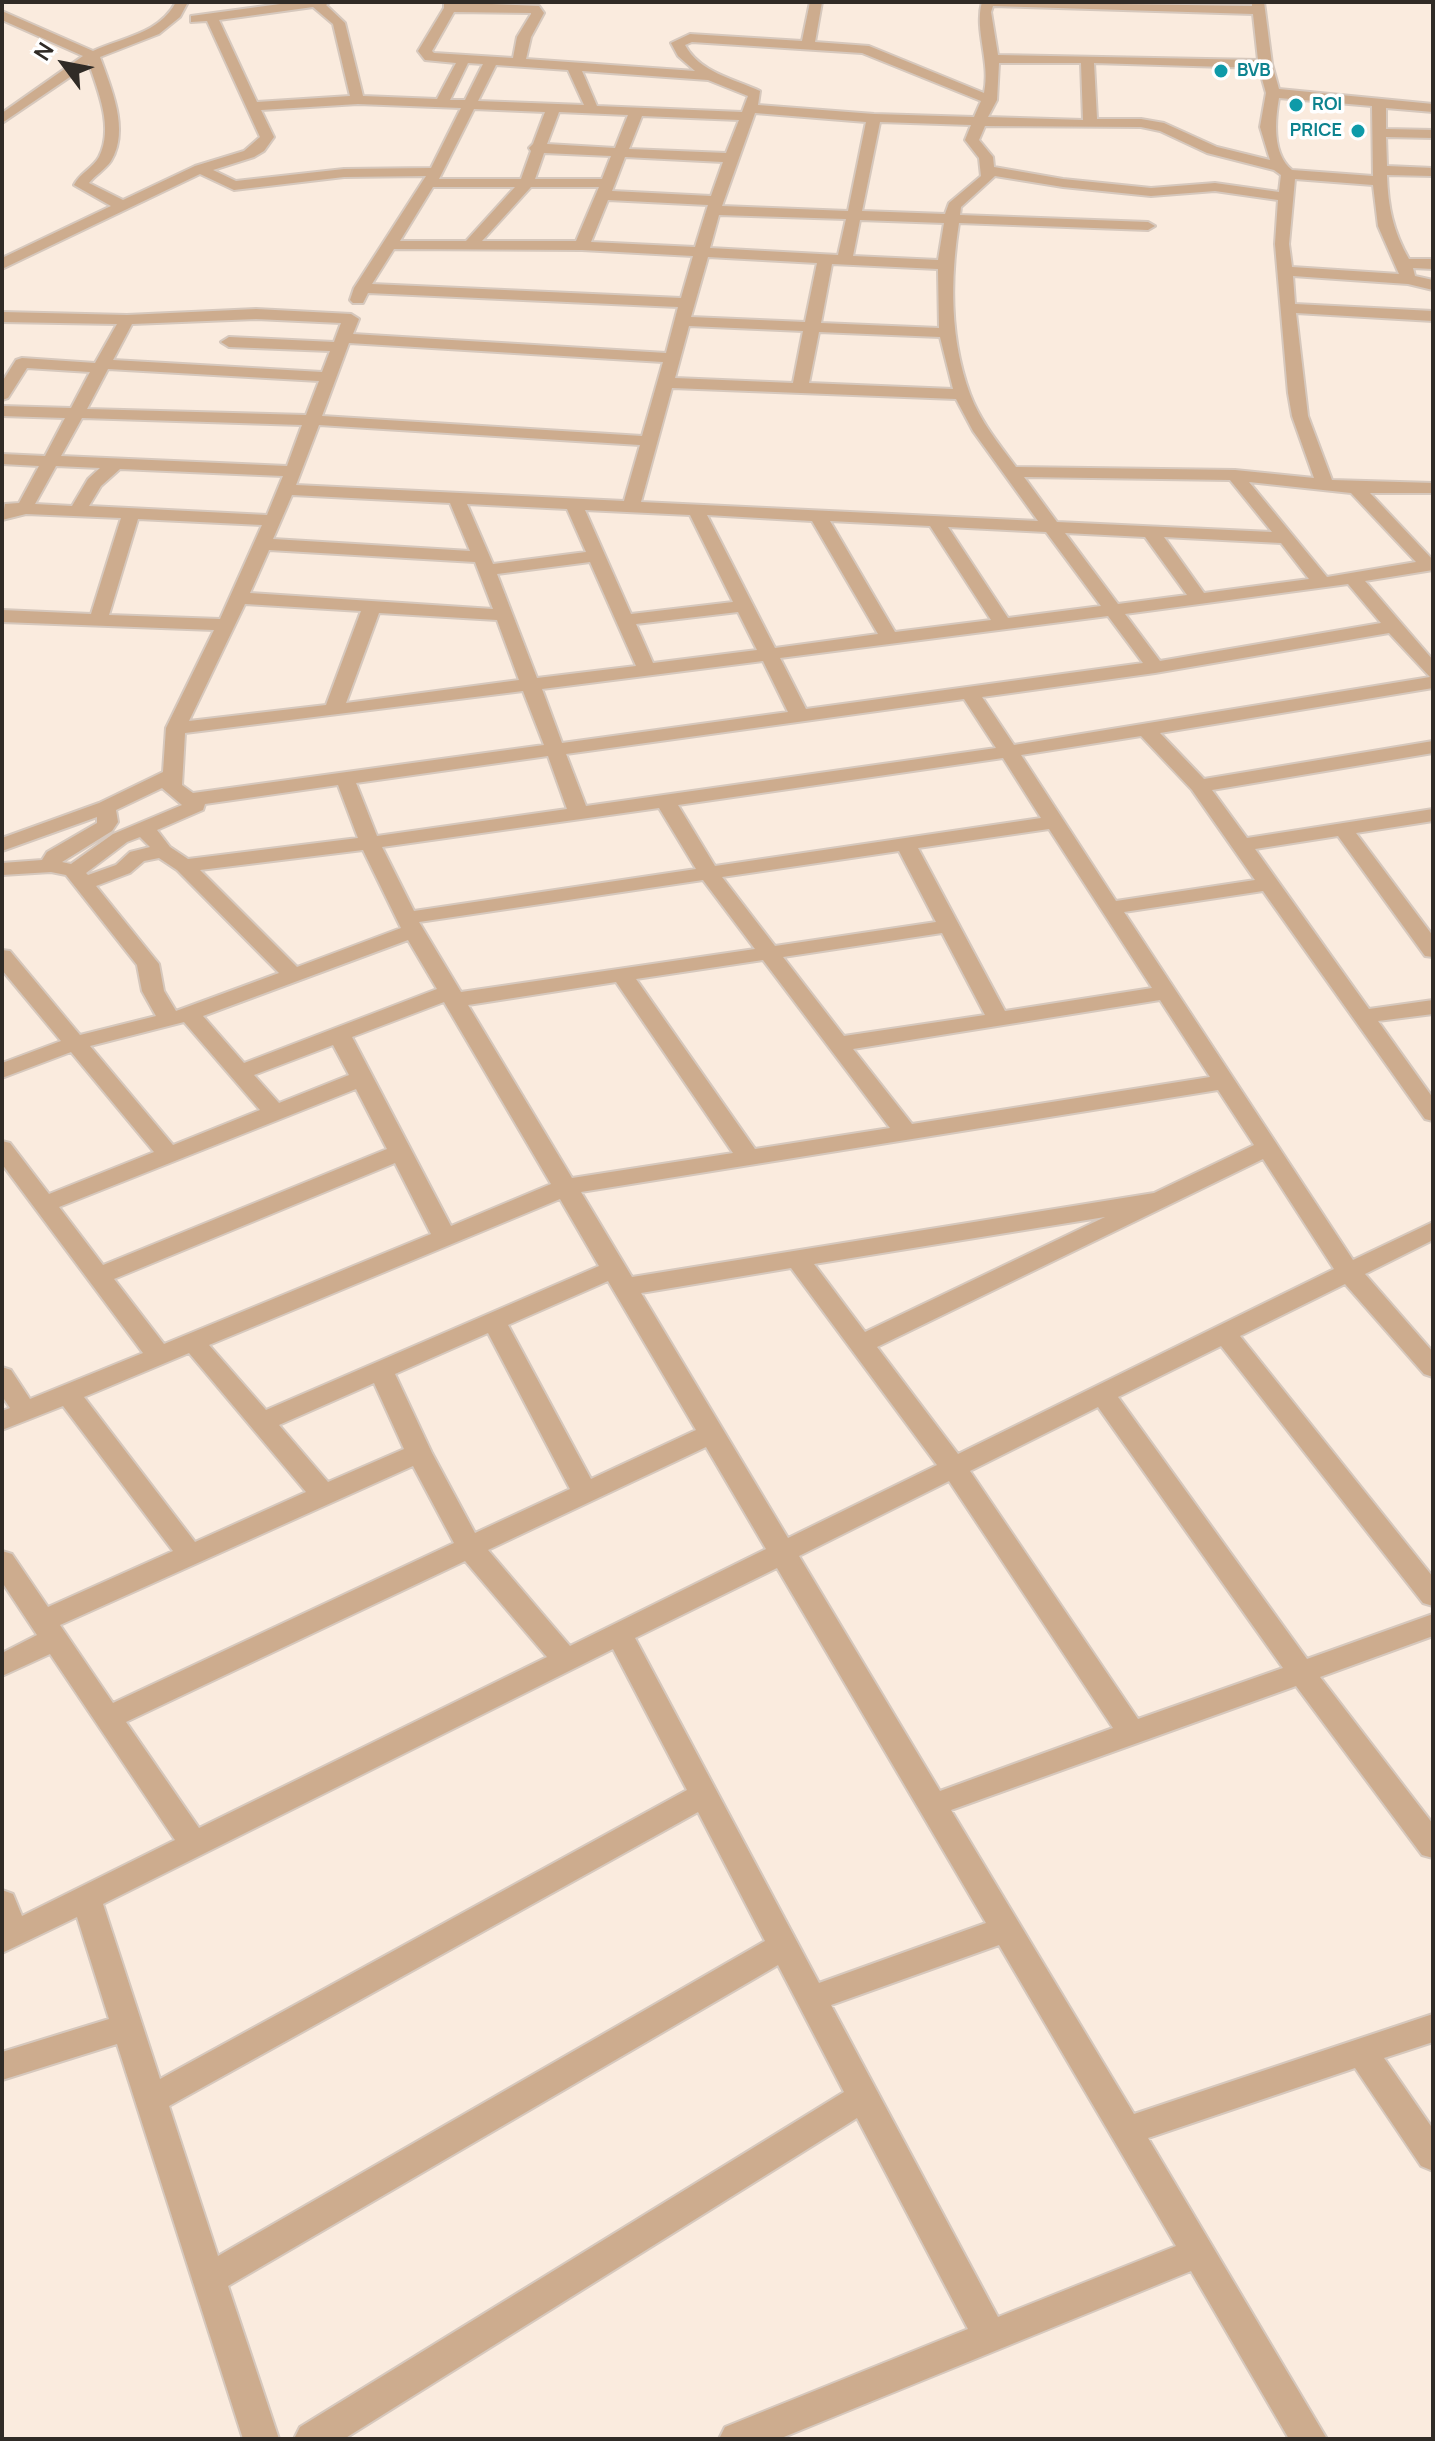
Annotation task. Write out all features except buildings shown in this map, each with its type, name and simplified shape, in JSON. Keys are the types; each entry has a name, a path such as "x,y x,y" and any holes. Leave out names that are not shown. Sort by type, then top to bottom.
{"street":[{"path":"2,119 93,56 155,31 178,14 182,2"},
{"path":"808,43 816,2"},
{"path":"1088,7 1113,2"},
{"path":"168,22 317,3 339,23 351,82 358,100"},
{"path":"1155,667 981,431 962,394 947,333 945,265 954,206 988,177 986,157 972,140 981,120 980,115 990,100 992,59 985,12 988,3 1088,7 1259,6 1265,64 1273,93 1267,127 1284,170 1287,197 1282,244 1300,416 1325,485"},
{"path":"513,29 538,13 534,9 450,5 425,51 438,59 708,76 721,78 755,94 715,205 631,507"},
{"path":"479,7 513,29 518,63"},
{"path":"2,264 42,242 125,207 200,169 259,148 267,137 211,17"},
{"path":"7,21 93,56"},
{"path":"708,76 683,53 678,43 690,38 808,43 864,49 990,100"},
{"path":"653,71 683,53"},
{"path":"93,56 111,116 110,136 105,157 84,177 81,185 125,207"},
{"path":"442,103 464,59"},
{"path":"992,59 1265,64"},
{"path":"1087,59 1090,122"},
{"path":"80,877 101,850 141,828 196,806 172,787 176,728 239,598 286,490 362,288 432,178 491,62"},
{"path":"573,66 593,111"},
{"path":"1273,93 1433,108"},
{"path":"252,106 358,100 636,113 749,112 1062,124 1090,122 1164,127 1212,150 1284,170 1380,176 1433,172"},
{"path":"1379,104 1380,176 1385,225 1407,271 1433,285"},
{"path":"470,245 526,184 536,148 553,109"},
{"path":"582,246 636,113"},
{"path":"845,259 874,118"},
{"path":"1379,133 1433,134"},
{"path":"536,148 732,158"},
{"path":"200,169 234,186 344,173 605,189 715,205 856,216 1148,226"},
{"path":"987,170 1063,183 1151,192 1215,187 1287,197"},
{"path":"392,245 582,246 945,265"},
{"path":"800,388 826,258"},
{"path":"1284,271 1407,271 1433,264"},
{"path":"362,288 688,303"},
{"path":"1287,308 1433,316"},
{"path":"5,322 256,314 351,319"},
{"path":"203,370 256,314"},
{"path":"2,515 24,509 127,320"},
{"path":"683,321 947,333"},
{"path":"229,342 342,343 672,358"},
{"path":"2,362 328,377"},
{"path":"2,395 22,363"},
{"path":"666,383 962,394"},
{"path":"2,411 311,420 649,441"},
{"path":"2,459 293,471"},
{"path":"76,513 94,483 115,464"},
{"path":"1011,472 1235,475 1356,488 1433,488"},
{"path":"1235,475 1322,583"},
{"path":"1356,488 1430,565"},
{"path":"286,490 1285,538"},
{"path":"457,500 579,813"},
{"path":"574,505 647,670"},
{"path":"2,507 76,513 272,520"},
{"path":"696,510 800,716"},
{"path":"98,620 131,515"},
{"path":"818,516 890,639"},
{"path":"935,521 1003,624"},
{"path":"1150,531 1199,599"},
{"path":"262,544 484,563 596,556"},
{"path":"176,728 1199,599 1430,565"},
{"path":"1352,578 1391,627 1425,650 1433,672"},
{"path":"239,598 501,615"},
{"path":"625,620 744,606"},
{"path":"334,710 372,607"},
{"path":"2,616 226,625"},
{"path":"188,800 1155,667 1391,627"},
{"path":"184,866 370,843 1006,752 1433,682"},
{"path":"970,693 1349,1272 1431,1364"},
{"path":"1144,727 1199,786 1433,1114"},
{"path":"1199,786 1433,747"},
{"path":"2,845 106,807 173,775"},
{"path":"345,779 370,843 410,924 1309,2439"},
{"path":"665,800 709,874 906,1133"},
{"path":"51,866 54,856 105,827 108,822 106,807"},
{"path":"1242,845 1433,815"},
{"path":"2,1071 75,1043 179,1016 293,975 410,924 709,874 1053,822"},
{"path":"141,828 152,836 163,851 184,866 293,975"},
{"path":"1343,829 1433,951"},
{"path":"906,844 998,1019"},
{"path":"80,877 123,869 137,856 163,851"},
{"path":"2,869 51,866 80,877 148,964 153,991 239,1073 275,1113"},
{"path":"1109,908 1269,884"},
{"path":"239,1073 339,1034 452,996 622,975 949,926"},
{"path":"2,956 169,1155"},
{"path":"622,975 749,1158"},
{"path":"839,1044 1165,993"},
{"path":"1363,1016 1433,1007"},
{"path":"339,1034 445,1237"},
{"path":"45,1204 362,1078"},
{"path":"2,1376 14,1416 566,1187 1224,1082"},
{"path":"861,1344 1268,1148"},
{"path":"98,1276 401,1152"},
{"path":"5,1156 45,1204 159,1356"},
{"path":"261,1422 494,1321 619,1278 797,1259 1154,1201"},
{"path":"2,1903 8,1937 1433,1230"},
{"path":"797,1259 954,1468 1132,1733"},
{"path":"494,1321 585,1493"},
{"path":"1225,1334 1433,1596"},
{"path":"193,1342 324,1495"},
{"path":"381,1370 419,1453 470,1548 566,1660"},
{"path":"68,1394 190,1554"},
{"path":"1102,1394 1301,1672 1433,1846"},
{"path":"108,1718 712,1433"},
{"path":"2,1665 49,1630 190,1554 419,1453"},
{"path":"2,1561 194,1845"},
{"path":"933,1805 1433,1625"},
{"path":"619,1634 990,2337"},
{"path":"151,2100 704,1795"},
{"path":"86,1898 261,2439"},
{"path":"812,1999 1006,1929"},
{"path":"209,2279 783,1946"},
{"path":"2,2066 128,2027"},
{"path":"1127,2131 1433,2028"},
{"path":"1362,2052 1433,2156"},
{"path":"312,2439 863,2097"},
{"path":"737,2439 1199,2252"}],"place":[{"name":"BVB","path":"1221,71"},
{"name":"ROI","path":"1296,105"},
{"name":"PRICE","path":"1358,131"}]}
